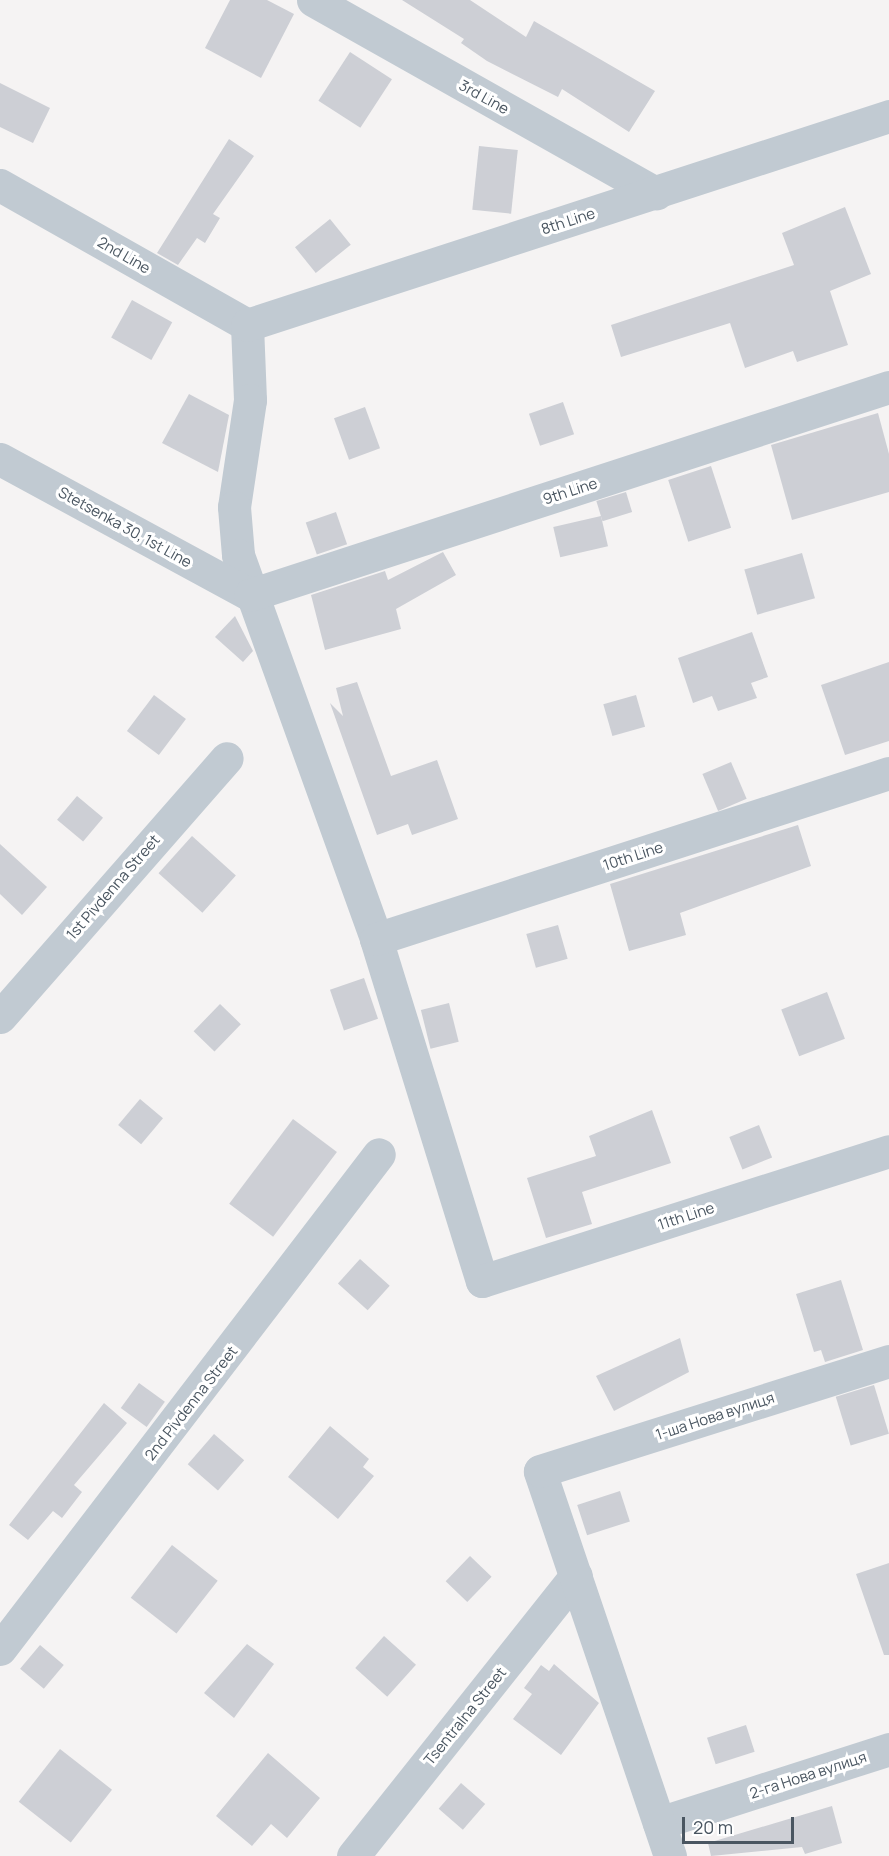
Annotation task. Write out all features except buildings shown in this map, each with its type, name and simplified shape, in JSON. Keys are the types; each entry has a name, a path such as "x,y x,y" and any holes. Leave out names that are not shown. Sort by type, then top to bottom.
{"street":[{"name":"3rd Line","path":"313,0 656,193"},
{"name":"8th Line","path":"247,325 889,116"},
{"name":"2nd Line","path":"0,185 247,325"},
{"path":"247,325 250,400 234,507 238,555 250,595 376,939"},
{"name":"9th Line","path":"250,595 889,387"},
{"name":"Stetsenka 30, 1st Line","path":"0,459 250,595"},
{"name":"1st Pivdenna Street","path":"0,1017 226,758"},
{"name":"10th Line","path":"376,939 889,773"},
{"name":"11th Line","path":"376,939 482,1281 889,1151"},
{"name":"2nd Pivdenna Street","path":"0,1649 379,1154"},
{"name":"1-ша Нова вулиця","path":"576,1576 540,1471 889,1361"},
{"path":"576,1576 670,1856"},
{"name":"Tsentralna Street","path":"353,1856 576,1576"},
{"name":"2-га Нова вулиця","path":"659,1823 889,1749"}]}
